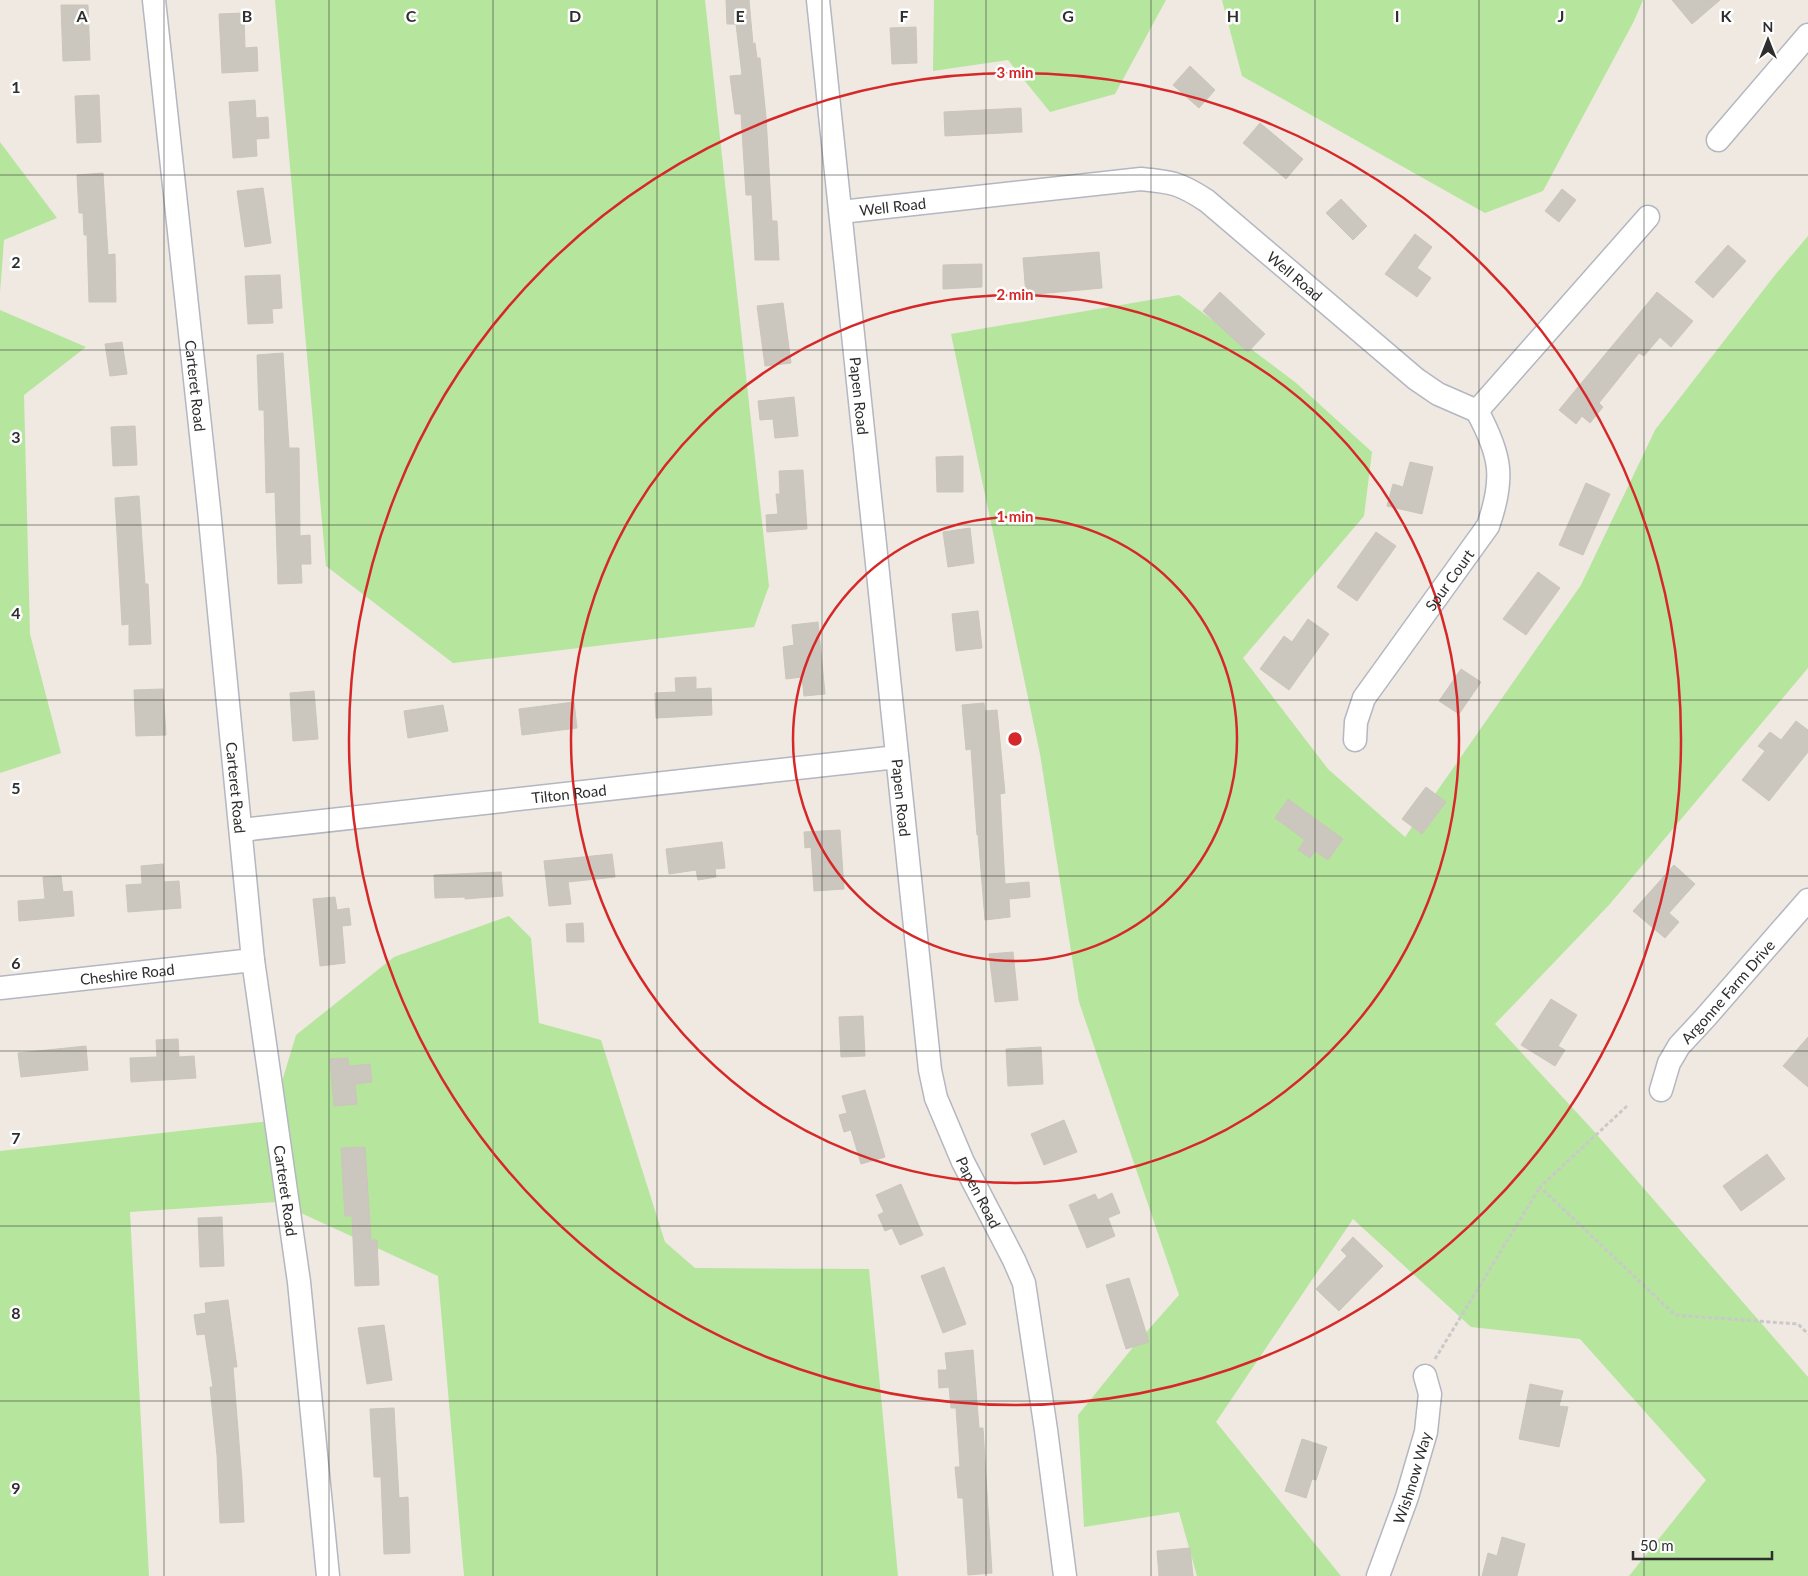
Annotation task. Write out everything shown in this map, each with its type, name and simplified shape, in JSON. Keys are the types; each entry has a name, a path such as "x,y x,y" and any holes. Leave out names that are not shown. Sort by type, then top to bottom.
{"street":[{"name":"Carteret Road","path":"154,0 253,960 299,1282 328,1576"},
{"name":"Papen Road","path":"818,0 930,1070 936,1098 963,1162 1024,1283 1044,1411 1065,1576"},
{"path":"1718,140 1808,35"},
{"name":"Well Road","path":"841,212 1141,179 1173,182 1189,189 1206,201 1416,379 1438,394 1477,411"},
{"path":"1477,411 1648,217"},
{"name":"Spur Court","path":"1355,740 1356,722 1364,698 1488,526 1495,506 1498,486 1498,459 1490,436 1477,411"},
{"name":"Tilton Road","path":"241,830 897,757"},
{"name":"Argonne Farm Drive","path":"1661,1090 1669,1063 1679,1046 1808,900"},
{"name":"Cheshire Road","path":"0,988 253,960"},
{"name":"Wishnow Way","path":"1378,1576 1407,1497 1426,1432 1430,1394 1425,1376"}],"path":[{"path":"1425,1376 1540,1187 1627,1106"},
{"path":"1540,1187 1675,1315 1798,1324 1808,1334"}],"green space":[{"path":"275,0 705,0 769,586 754,627 453,663 326,566"},
{"path":"934,0 1166,0 1115,94 1050,112 1008,60 933,71"},
{"path":"1222,0 1643,0 1634,21 1543,191 1485,213 1242,76"},
{"path":"0,142 57,218 4,240 0,293"},
{"path":"1808,236 1808,668 1609,905 1495,1024 1592,1129 1808,1377 1808,1576 1629,1576 1706,1480 1580,1339 1471,1327 1353,1219 1216,1422 1341,1576 1197,1576 1179,1512 1084,1527 1078,1415 1134,1346 1179,1295 1079,1002 1040,754 951,334 1179,295 1295,382 1372,452 1364,516 1243,658 1328,769 1405,837 1581,585 1655,430 1775,275"},
{"path":"0,310 86,347 24,395 30,634 61,753 0,773"},
{"path":"509,916 531,938 539,1023 601,1040 665,1242 695,1268 869,1269 898,1576 464,1576 438,1276 277,1202 130,1212 149,1576 0,1576 0,1151 270,1121 296,1035 394,957"}],"building":[{"path":"726,0 749,0 753,44 755,43 757,58 760,58 766,117 772,221 777,221 779,260 755,260 752,195 746,195 741,114 735,114 730,76 742,75 736,24 727,24"},
{"path":"1672,0 1720,0 1692,24"},
{"path":"61,5 88,5 90,60 63,61"},
{"path":"244,13 245,48 257,47 258,71 222,73 219,14"},
{"path":"916,27 917,63 892,64 890,28"},
{"path":"1190,66 1215,90 1199,108 1173,85"},
{"path":"99,95 101,142 77,143 75,96"},
{"path":"255,100 256,118 268,117 269,138 256,139 257,156 233,158 229,102"},
{"path":"1021,108 1022,132 945,136 944,112"},
{"path":"1260,123 1303,159 1286,179 1243,143"},
{"path":"103,173 108,255 115,254 116,302 89,302 87,235 84,235 83,213 79,213 77,175"},
{"path":"263,188 271,243 245,247 237,191"},
{"path":"1562,189 1576,200 1559,222 1545,211"},
{"path":"1341,199 1367,226 1353,240 1326,213"},
{"path":"1415,234 1432,247 1417,268 1431,278 1417,297 1385,274"},
{"path":"1728,245 1746,261 1713,298 1695,282"},
{"path":"1099,252 1102,288 1026,295 1023,258"},
{"path":"982,264 982,287 943,289 943,265"},
{"path":"280,275 282,308 272,309 273,323 248,324 245,276"},
{"path":"1220,292 1265,334 1248,352 1203,311"},
{"path":"1657,292 1693,321 1671,347 1660,337 1644,356 1639,353 1599,403 1603,407 1590,423 1582,416 1576,424 1559,410"},
{"path":"783,303 791,363 765,366 757,306"},
{"path":"122,342 127,374 110,376 105,344"},
{"path":"283,353 289,448 299,448 300,536 310,535 311,564 301,564 302,583 278,584 275,492 266,493 264,410 259,410 257,355"},
{"path":"794,397 798,436 775,438 773,419 760,420 758,401"},
{"path":"135,426 137,465 113,466 111,427"},
{"path":"963,456 963,492 937,492 936,457"},
{"path":"1410,462 1433,467 1422,514 1387,506 1393,484 1403,487"},
{"path":"803,470 807,529 767,532 766,515 778,514 776,494 780,494 779,471"},
{"path":"1586,483 1610,494 1583,555 1559,545"},
{"path":"139,496 145,584 148,584 151,644 129,645 129,624 122,625 115,498"},
{"path":"970,528 974,563 948,567 943,532"},
{"path":"1376,532 1396,546 1357,601 1337,587"},
{"path":"1538,572 1560,588 1526,635 1503,619"},
{"path":"978,611 982,648 956,651 952,614"},
{"path":"1308,619 1329,634 1289,690 1260,669 1284,636 1292,642"},
{"path":"818,622 825,694 804,696 802,677 786,679 783,647 794,645 792,625"},
{"path":"1461,669 1481,682 1459,714 1439,701"},
{"path":"696,677 696,689 711,688 712,715 656,718 655,693 676,692 675,678"},
{"path":"163,689 166,735 136,736 134,690"},
{"path":"314,691 318,739 293,741 290,693"},
{"path":"574,702 577,728 522,735 519,709"},
{"path":"984,703 985,711 997,710 1005,793 1000,794 1005,884 1029,882 1030,897 1009,899 1010,917 985,920 971,749 966,750 962,705"},
{"path":"443,705 448,731 408,738 404,711"},
{"path":"1796,721 1808,730 1808,752 1769,801 1742,780 1765,751 1758,746 1770,732 1781,740"},
{"path":"1426,787 1446,802 1422,834 1402,819"},
{"path":"1288,799 1343,839 1328,860 1315,851 1310,858 1298,850 1305,840 1275,818"},
{"path":"840,830 844,889 814,891 811,847 805,848 804,832"},
{"path":"722,842 725,868 715,869 716,877 698,880 696,870 669,874 666,849"},
{"path":"612,854 615,877 568,882 571,904 549,906 544,861"},
{"path":"163,864 164,882 179,881 181,908 128,912 126,885 142,884 141,866"},
{"path":"1674,865 1695,884 1669,913 1679,922 1665,938 1633,911"},
{"path":"501,872 503,896 465,899 465,897 435,898 434,875"},
{"path":"61,876 63,892 72,891 74,916 19,921 18,901 45,899 43,877"},
{"path":"335,897 337,910 349,908 351,925 342,926 345,963 320,966 313,899"},
{"path":"583,923 584,942 567,942 566,924"},
{"path":"1013,952 1018,1000 995,1002 989,954"},
{"path":"1551,999 1577,1015 1558,1046 1565,1050 1555,1066 1521,1045"},
{"path":"863,1016 865,1056 841,1057 839,1017"},
{"path":"1808,1037 1808,1087 1783,1066"},
{"path":"178,1039 179,1057 194,1056 196,1078 131,1082 130,1058 157,1057 156,1040"},
{"path":"86,1046 88,1070 21,1077 18,1053"},
{"path":"1041,1047 1043,1084 1008,1086 1006,1049"},
{"path":"348,1058 349,1066 370,1064 372,1082 355,1084 357,1104 334,1106 330,1059"},
{"path":"865,1090 885,1157 861,1164 851,1130 844,1132 839,1115 847,1113 842,1096"},
{"path":"1064,1120 1077,1152 1044,1165 1031,1134"},
{"path":"365,1147 371,1240 377,1240 379,1285 355,1286 352,1216 345,1216 341,1148"},
{"path":"1767,1154 1785,1179 1741,1211 1723,1186"},
{"path":"901,1184 923,1235 900,1245 892,1228 885,1231 878,1215 884,1212 876,1195"},
{"path":"1112,1193 1120,1213 1108,1218 1115,1236 1087,1248 1069,1205 1095,1194 1098,1200"},
{"path":"222,1217 224,1266 200,1267 198,1218"},
{"path":"1353,1237 1383,1266 1339,1311 1316,1289 1347,1256 1341,1250"},
{"path":"944,1267 966,1324 943,1333 921,1276"},
{"path":"1129,1278 1149,1342 1126,1349 1106,1285"},
{"path":"228,1300 237,1367 233,1367 244,1522 220,1523 217,1455 210,1387 213,1387 205,1334 197,1335 194,1315 206,1313 205,1303"},
{"path":"384,1325 392,1380 367,1384 358,1328"},
{"path":"973,1350 979,1428 983,1428 992,1573 968,1575 963,1498 958,1498 955,1467 960,1467 956,1408 951,1408 949,1387 939,1388 938,1370 947,1370 945,1353"},
{"path":"1530,1384 1563,1391 1559,1406 1568,1407 1559,1447 1519,1439"},
{"path":"394,1408 399,1498 408,1497 410,1553 384,1554 381,1477 374,1477 370,1409"},
{"path":"1302,1439 1327,1447 1316,1480 1312,1479 1306,1498 1285,1491"},
{"path":"1502,1537 1525,1544 1517,1576 1482,1576 1488,1553 1497,1556"},
{"path":"1190,1548 1193,1576 1159,1576 1157,1551"}]}
